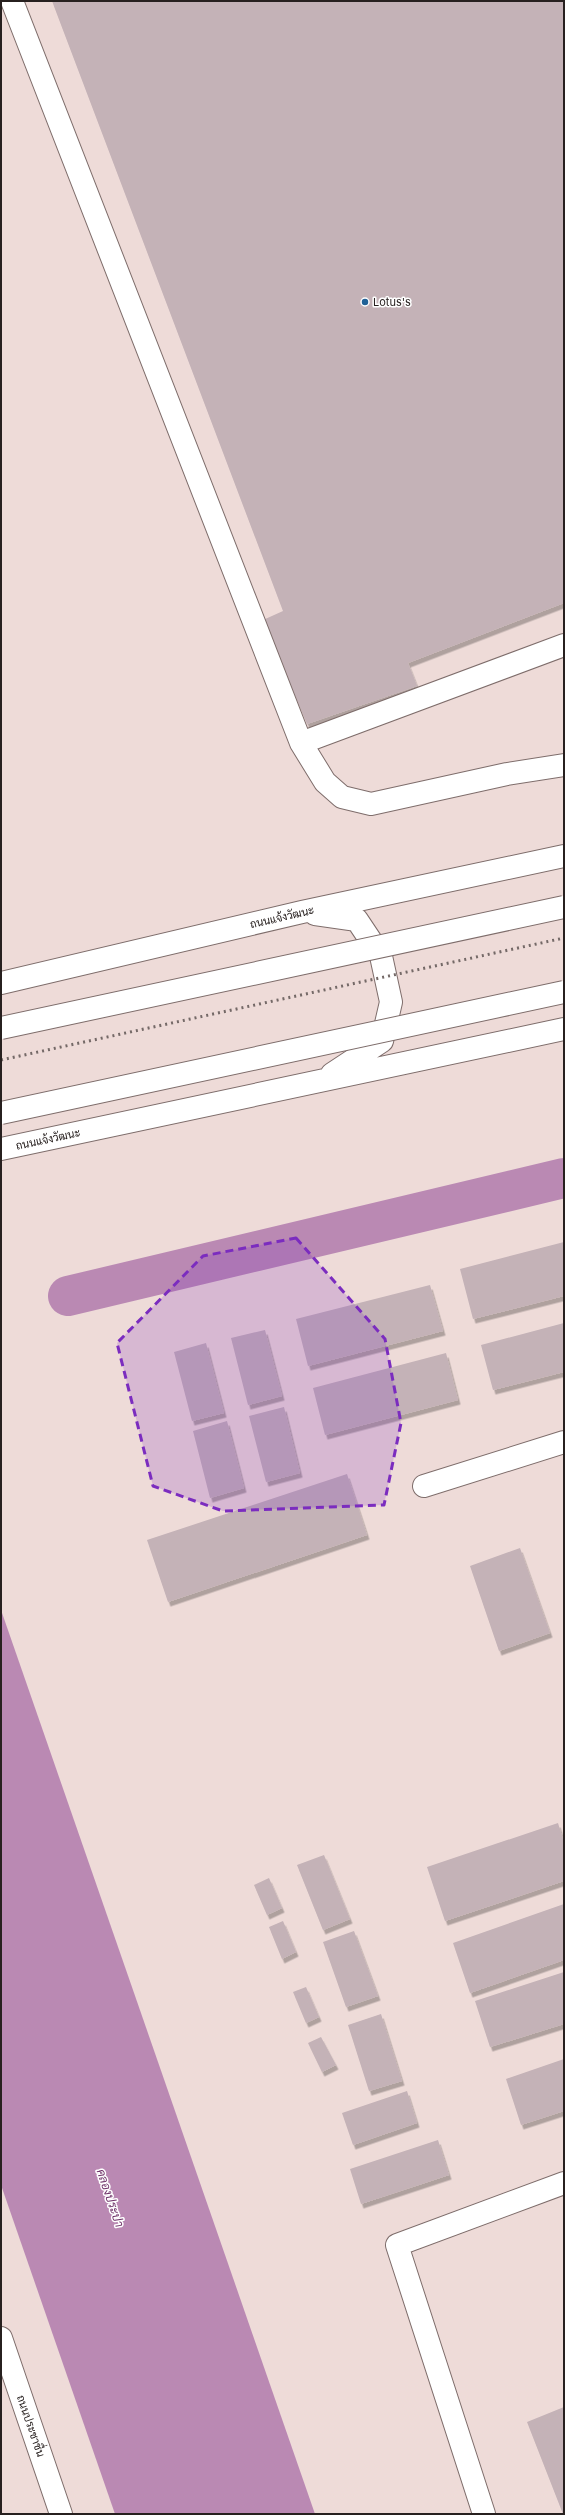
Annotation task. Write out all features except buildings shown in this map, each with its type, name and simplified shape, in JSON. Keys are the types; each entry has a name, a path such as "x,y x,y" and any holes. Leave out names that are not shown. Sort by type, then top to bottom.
{"main road":[{"path":"12,1 301,743 325,782 342,797 371,804 507,774 564,765"},
{"path":"301,743 564,645"},
{"name":"ถนนแจ้งวัฒนะ","path":"1,983 302,912 564,856"},
{"path":"1,1028 564,907"},
{"path":"302,912 357,920 381,956 391,1002 382,1041 323,1080"},
{"path":"1,1113 564,992"},
{"name":"ถนนแจ้งวัฒนะ","path":"1,1149 564,1029"},
{"path":"424,1486 564,1442"},
{"path":"484,2514 396,2245 564,2183"},
{"name":"ถนนประชาชื่น","path":"1,2338 61,2514"}],"highlighted area":[{"path":"296,1238 385,1339 401,1423 384,1505 223,1511 153,1486 117,1343 203,1256"}],"water":[{"name":"คลองประปา","path":"1,1610 315,2514 115,2514 1,2185"}],"waterway":[{"path":"68,1296 564,1178"}],"railway":[{"path":"1,1060 564,938"}],"place":[{"name":"Lotus's","path":"365,302"}]}
